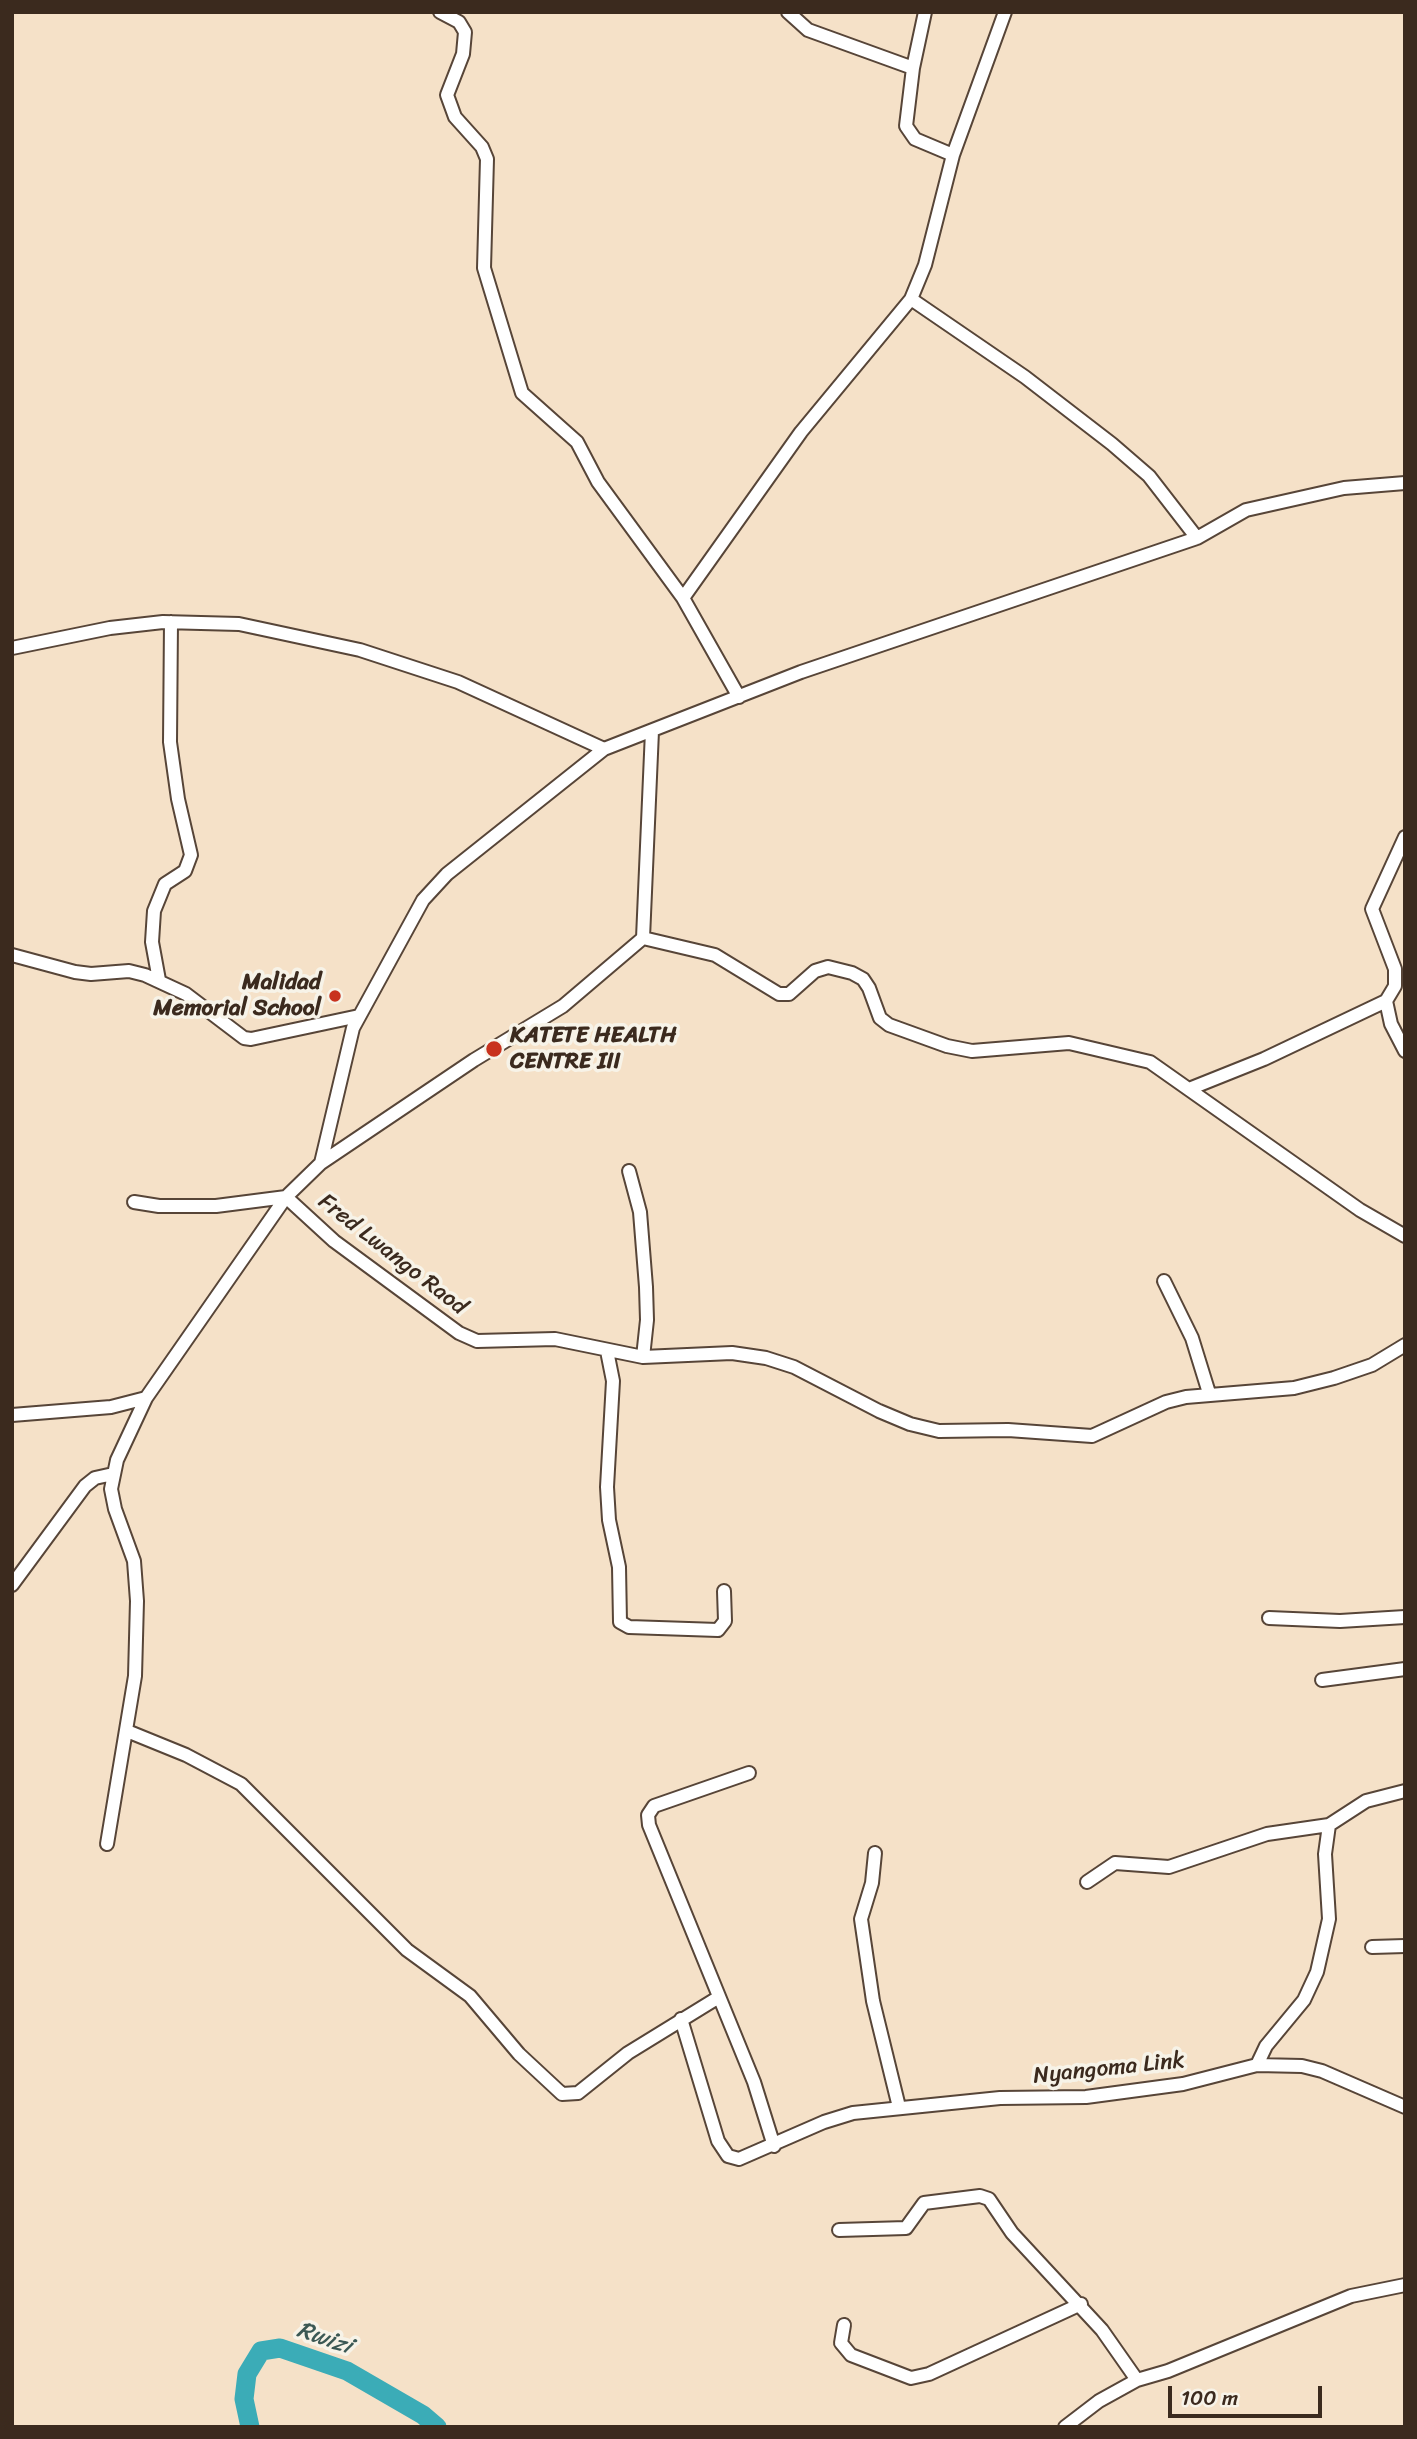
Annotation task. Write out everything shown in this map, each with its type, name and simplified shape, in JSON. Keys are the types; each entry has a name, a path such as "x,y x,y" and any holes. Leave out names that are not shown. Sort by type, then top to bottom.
{"street":[{"path":"440,12 459,22 465,32 463,54 447,94 455,117 482,147 487,159 484,268 522,393 577,442 598,482 683,598 739,696"},
{"path":"788,12 807,30 913,68"},
{"path":"925,12 913,68 906,126 909,135 953,155"},
{"path":"683,598 802,432 911,299 925,265 953,155 1005,12"},
{"path":"911,299 1025,377 1112,444 1149,476 1197,538"},
{"path":"321,1163 353,1028 401,936 435,886 604,749 801,672 1197,538 1246,510 1344,488 1405,483"},
{"path":"12,648 110,628 171,622 239,624 360,650 458,682 604,749"},
{"path":"159,980 152,942 155,911 165,884 185,871 191,855 178,799 170,743 171,622"},
{"path":"107,1844 135,1676 137,1581 134,1561 115,1509 111,1489 113,1474 146,1398 286,1197 321,1163 474,1060 563,1006 643,938 652,731"},
{"path":"1189,1089 1264,1059 1386,1002 1395,986 1395,969 1372,909 1405,837"},
{"path":"643,938 715,955 779,994 789,994 815,971 828,967 852,973 863,979 869,988 880,1018 899,1029 947,1046 972,1051 1069,1043 1150,1062 1360,1210 1405,1236"},
{"path":"12,955 75,972 129,971 159,980 186,994 244,1038 250,1039 359,1016"},
{"path":"1386,1002 1391,1024 1405,1051"},
{"path":"629,1171 640,1212 646,1287 648,1320 643,1357"},
{"path":"134,1202 159,1206 216,1206 286,1197"},
{"name":"Fred Lwango Raod","path":"286,1197 334,1241 459,1333 477,1341 555,1339 643,1357 732,1353 766,1358 816,1378 879,1411 910,1424 939,1431 1008,1430 1092,1436 1166,1402 1209,1393 1294,1388 1372,1365 1405,1345"},
{"path":"1164,1280 1192,1338 1209,1393"},
{"path":"607,1351 613,1381 608,1498 618,1567 620,1622 629,1627 718,1630 725,1621 724,1591"},
{"path":"12,1415 111,1407 146,1398"},
{"path":"12,1585 85,1486 95,1478 113,1474"},
{"path":"1269,1618 1340,1621 1405,1616"},
{"path":"1322,1680 1405,1669"},
{"path":"127,1731 229,1776 247,1789 407,1950 470,1996 519,2054 562,2094 578,2093 628,2053 719,1997"},
{"path":"749,1773 654,1807 648,1815 661,1859 754,2082 774,2146"},
{"path":"1087,1882 1115,1863 1169,1867 1267,1834 1329,1825 1366,1801 1405,1791"},
{"path":"1257,2065 1266,2046 1304,2000 1317,1972 1329,1919 1325,1854 1329,1825"},
{"path":"875,1853 872,1884 861,1919 873,2001 899,2107"},
{"path":"1372,1947 1405,1946"},
{"name":"Nyangoma Link","path":"681,2019 709,2116 724,2152 738,2159 774,2146 824,2122 853,2113 1000,2098 1086,2097 1183,2084 1257,2065 1301,2066 1322,2071 1405,2107"},
{"path":"839,2230 906,2228 924,2203 985,2197 1021,2243 1081,2304 1125,2360 1137,2380"},
{"path":"1065,2427 1099,2401 1137,2380 1168,2371 1351,2296 1405,2285"},
{"path":"844,2325 841,2343 851,2355 911,2378 929,2374 1081,2304"}],"waterway":[{"name":"Rwizi","path":"250,2427 244,2399 247,2374 261,2351 280,2348 347,2371 423,2415 437,2427"}],"place":[{"name":"Malidad Memorial School","path":"335,996"},
{"name":"KATETE HEALTH CENTRE III","path":"494,1049"}]}
